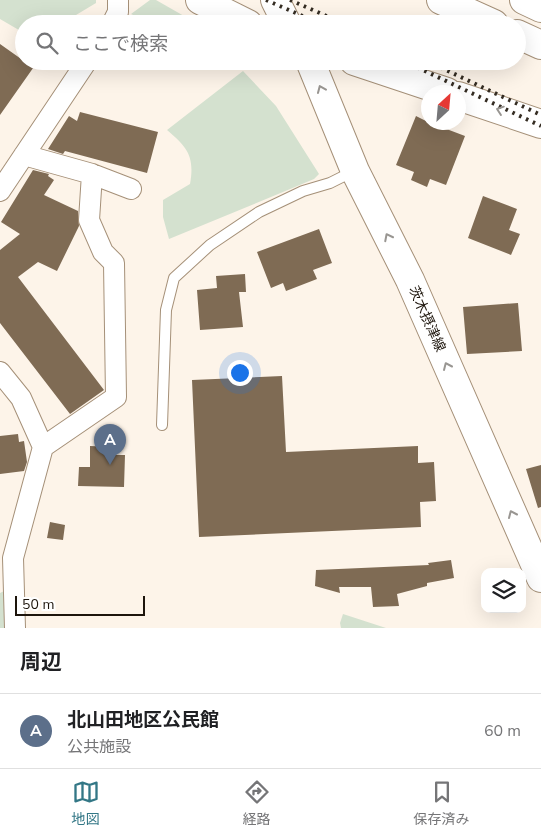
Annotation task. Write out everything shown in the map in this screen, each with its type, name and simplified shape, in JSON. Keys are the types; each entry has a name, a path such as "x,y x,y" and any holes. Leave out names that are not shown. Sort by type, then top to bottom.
{"main road":[{"path":"200,0 230,15"},
{"path":"274,0 282,15"},
{"path":"289,0 294,15"},
{"path":"441,0 474,15"},
{"path":"524,0 541,8"},
{"path":"526,38 541,45"},
{"name":"茨木摂津線","path":"314,70 355,171 410,280 537,568"},
{"path":"381,70 426,85"},
{"path":"466,99 541,124"}],"street":[{"path":"0,191 81,70"},
{"path":"24,155 92,174 132,189"},
{"path":"43,447 116,397 114,263 103,252 90,220 92,174"},
{"path":"0,372 21,398 43,447 13,558 15,628"}],"lane":[{"path":"162,425 166,310 174,278 210,246 259,212 303,191 330,183 355,171"}],"green space":[{"path":"0,0 96,0 96,3 76,15 15,15 15,28 0,19"},
{"path":"150,0 156,0 182,15 133,15 131,14"},
{"path":"243,71 276,106 319,174 314,179 169,239 163,217 163,200 190,184 191,166 188,153 184,147 167,130"},
{"path":"6,590 8,628 0,628 0,593"},
{"path":"343,614 386,628 341,628 340,623"}],"building":[{"path":"0,44 15,55 15,70 32,70 0,115"},
{"path":"80,112 158,132 147,173 65,151 63,154 48,149 69,116 77,121"},
{"path":"416,116 421,118 421,130 449,130 465,136 446,185 430,179 427,187 411,180 414,172 396,165"},
{"path":"33,170 49,174 48,176 54,180 44,195 78,211 79,226 57,271 38,262 18,277 104,390 70,414 0,323 0,250 20,234 1,222"},
{"path":"483,196 517,209 509,230 520,234 511,255 468,238"},
{"path":"319,229 332,263 313,270 317,279 286,291 283,283 271,288 257,252"},
{"path":"245,274 246,292 239,292 243,327 200,330 197,290 217,288 216,276"},
{"path":"518,303 522,351 467,354 463,307"},
{"path":"282,376 286,452 418,446 418,463 434,462 436,501 420,502 421,527 199,537 192,380"},
{"path":"18,434 19,442 24,441 27,462 24,471 0,474 0,436"},
{"path":"90,446 113,447 113,455 125,455 124,487 78,486 79,467 90,467"},
{"path":"541,465 541,507 538,508 526,469"},
{"path":"50,522 65,525 63,540 47,538"},
{"path":"451,560 454,578 427,583 427,586 397,594 399,606 373,607 371,587 339,587 340,593 315,586 316,570 429,565 428,563"}],"railway":[{"path":"266,0 300,15"},
{"path":"290,0 324,15"},
{"path":"423,70 541,126"},
{"path":"446,70 541,115"}],"place":[{"name":"北山田地区公民館","path":"110,465"}]}
